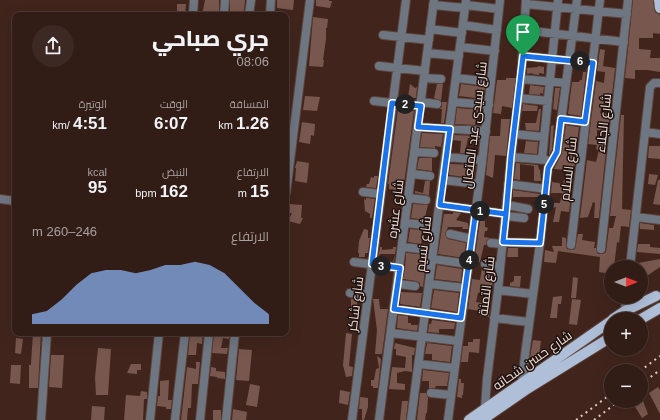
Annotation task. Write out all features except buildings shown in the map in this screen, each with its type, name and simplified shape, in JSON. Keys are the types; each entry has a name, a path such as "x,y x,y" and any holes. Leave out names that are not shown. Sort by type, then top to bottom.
{"main road":[{"path":"659,0 660,8"},
{"name":"شارع حسن شحاته","path":"625,311 659,301"},
{"name":"شارع حسن شحاته","path":"648,312 659,301"},
{"name":"شارع حسن شحاته","path":"482,420 576,345 604,326"},
{"name":"شارع حسن شحاته","path":"469,420 485,408 604,341"},
{"path":"576,345 582,354"}],"street":[{"path":"193,12 194,0"},
{"path":"224,12 225,0"},
{"path":"249,12 251,0"},
{"path":"270,12 271,0"},
{"path":"289,169 310,0"},
{"name":"شارع شاكر","path":"352,420 396,68 406,0"},
{"path":"524,386 529,322 540,243 548,168 557,152 577,0"},
{"name":"شارع السلام","path":"571,245 600,0"},
{"name":"شارع الجلاء","path":"601,249 628,0"},
{"path":"434,2 500,4"},
{"name":"شارع عشره","path":"379,420 434,2"},
{"path":"526,2 558,4 576,9 627,14"},
{"name":"شارع التمنة","path":"485,408 511,156 521,79 526,2"},
{"name":"شارع نسيم","path":"411,420 466,4"},
{"name":"شارع سيدى عبد المتعال","path":"448,420 486,131 500,4"},
{"path":"542,159 558,4"},
{"path":"430,29 497,30"},
{"path":"524,30 624,42"},
{"path":"383,35 429,40"},
{"path":"460,47 495,51"},
{"path":"427,53 459,56"},
{"path":"523,56 593,63"},
{"path":"379,66 425,74 441,80"},
{"path":"456,78 491,82"},
{"path":"521,79 566,83"},
{"path":"631,260 650,87 654,83 660,83"},
{"path":"518,98 548,101"},
{"path":"374,101 437,104"},
{"path":"453,102 489,104"},
{"path":"546,114 585,122"},
{"path":"418,127 486,131"},
{"path":"645,132 660,134"},
{"path":"514,134 544,137"},
{"path":"415,152 434,153"},
{"path":"511,156 552,160"},
{"path":"446,157 482,160"},
{"path":"412,174 430,176"},
{"path":"443,180 479,184"},
{"path":"508,184 546,189"},
{"path":"363,192 381,194"},
{"path":"409,198 426,200"},
{"path":"0,199 12,201"},
{"path":"440,205 506,212 528,209"},
{"path":"506,212 524,218"},
{"path":"636,217 660,220"},
{"path":"406,223 424,225"},
{"path":"450,234 472,239"},
{"path":"491,243 540,243"},
{"path":"402,247 420,250"},
{"path":"433,259 468,264"},
{"path":"354,262 400,268"},
{"path":"485,264 500,266"},
{"path":"398,284 415,286"},
{"path":"430,284 465,288"},
{"path":"498,290 533,294"},
{"path":"350,293 368,295"},
{"path":"625,311 626,304"},
{"path":"394,309 461,318"},
{"path":"494,318 529,322"},
{"path":"391,333 458,341"},
{"path":"41,420 47,336"},
{"path":"150,420 159,336"},
{"path":"175,420 185,336"},
{"path":"200,420 209,336"},
{"path":"226,420 235,336"},
{"path":"419,364 454,368"},
{"path":"431,393 451,395"}],"railway":[{"path":"648,365 660,356"},
{"path":"648,379 660,370"},
{"path":"576,420 604,399"},
{"path":"594,420 610,408"}],"route":[{"path":"523,56 511,156 506,214 440,205 450,129 418,127 421,106 392,103 372,264 400,268 394,309 461,318 476,210 506,214 503,242 540,243 548,168 557,152 561,119 585,122 593,63 523,56"}]}
